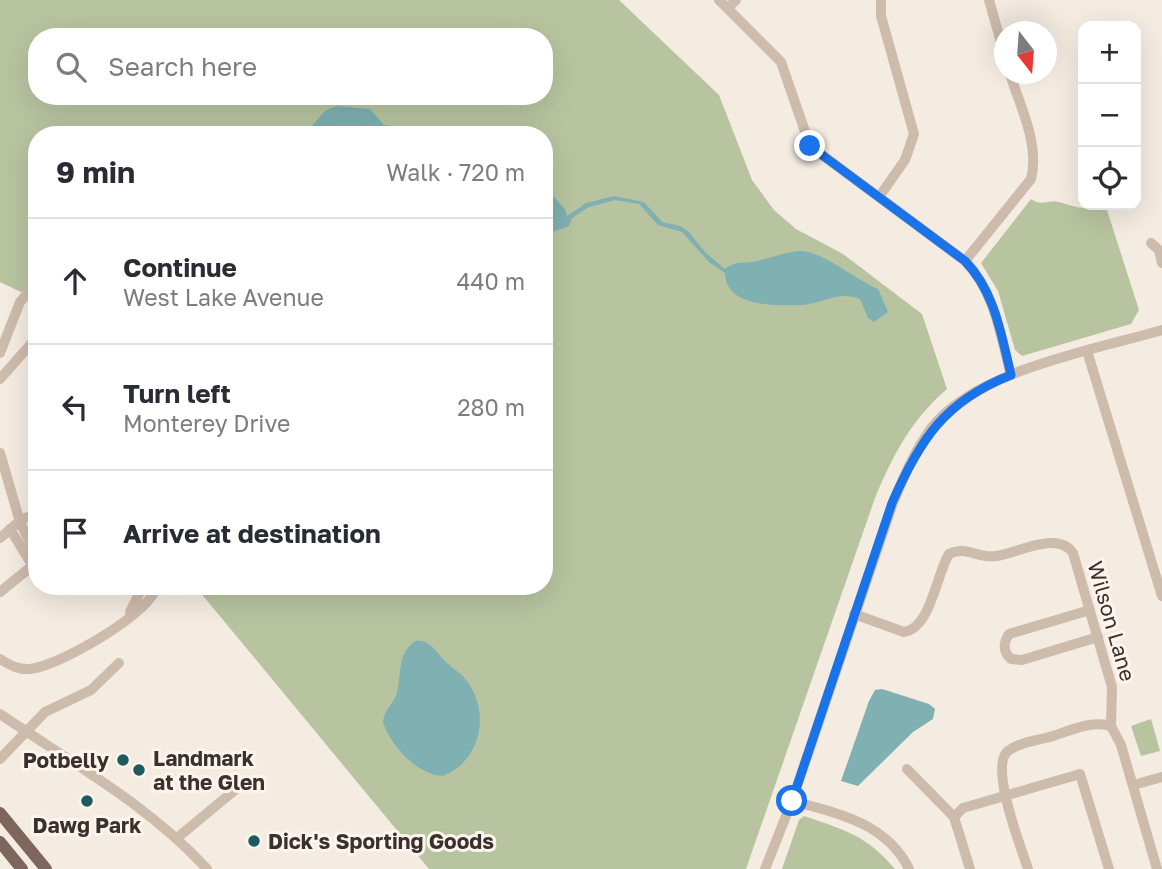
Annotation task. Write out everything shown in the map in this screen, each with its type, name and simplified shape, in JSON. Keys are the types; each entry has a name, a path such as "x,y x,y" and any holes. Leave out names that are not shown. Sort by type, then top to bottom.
{"main road":[{"path":"0,813 46,869"},
{"path":"0,842 22,869"}],"street":[{"path":"719,0 781,62 810,146 965,261 980,276 992,302 1011,375"},
{"path":"728,8 736,0"},
{"path":"878,197 905,160 914,134 881,16 881,0"},
{"path":"989,0 995,21"},
{"path":"965,261 1024,189 1033,172 1034,151 1013,84"},
{"path":"1151,243 1158,250 1162,262"},
{"path":"0,353 20,302 28,295"},
{"path":"765,869 792,801 892,503 909,463 933,426 982,386 1162,330"},
{"path":"0,379 28,347"},
{"path":"1087,352 1162,596"},
{"path":"0,453 28,543"},
{"path":"0,538 28,518"},
{"path":"10,529 28,552"},
{"name":"Wilson Lane","path":"854,614 904,632 912,631 922,622 949,554 964,550 995,557 1051,543 1065,545 1073,553 1112,687 1111,726"},
{"path":"0,592 28,567"},
{"path":"127,619 139,595"},
{"path":"0,659 17,669 32,669 51,664 81,651 127,619 152,595"},
{"path":"1090,610 1009,634 1004,643 1006,652 1011,659 1023,660 1098,636"},
{"path":"0,759 53,706 91,690 118,663"},
{"path":"0,714 91,772 177,838 207,869"},
{"path":"1028,869 1000,766 1009,750 1091,725 1111,726 1121,745 1157,869"},
{"path":"907,769 954,817 970,869"},
{"path":"954,817 963,808 1080,774 1108,869"},
{"path":"1133,785 1162,777"},
{"path":"177,838 247,780"},
{"path":"792,801 854,819 880,832 901,851 909,869"}],"green space":[{"path":"0,0 619,0 719,95 752,180 774,210 796,229 843,254 922,314 947,389 923,413 904,439 875,498 746,869 429,869 202,595 553,595 553,126 28,126 28,292 21,292 0,282"},
{"path":"1031,199 1039,202 1055,201 1078,207 1078,210 1107,210 1139,310 1131,324 1022,356 1015,350 998,291 981,263"},
{"path":"1151,719 1160,751 1141,756 1131,726"},
{"path":"804,816 854,835 874,848 895,869 782,869 799,820"}],"water":[{"path":"336,106 370,109 384,125 392,126 312,126 325,111"},
{"path":"553,196 565,209 567,216 586,203 614,196 644,202 662,222 680,226 689,232 705,252 725,269 734,264 799,251 808,252 828,260 878,289 888,312 874,322 868,318 860,299 845,296 791,305 766,304 742,298 727,284 725,273 709,262 682,232 658,225 639,204 615,200 589,207 572,218 569,226 553,232"},
{"path":"415,641 429,644 464,677 479,710 478,736 473,749 456,769 443,776 414,765 398,749 383,722 397,692 405,652"},
{"path":"882,689 929,704 935,709 933,719 913,732 858,786 841,781 869,701 875,690"}],"place":[{"name":"Potbelly","path":"123,760"},
{"name":"Landmark at the Glen","path":"139,770"},
{"name":"Dawg Park","path":"87,801"},
{"name":"Dick's Sporting Goods","path":"254,841"}],"route":[{"path":"792,801 892,503 909,463 933,426 956,405 982,386 1011,375 992,302 980,276 965,261 810,146"}]}
